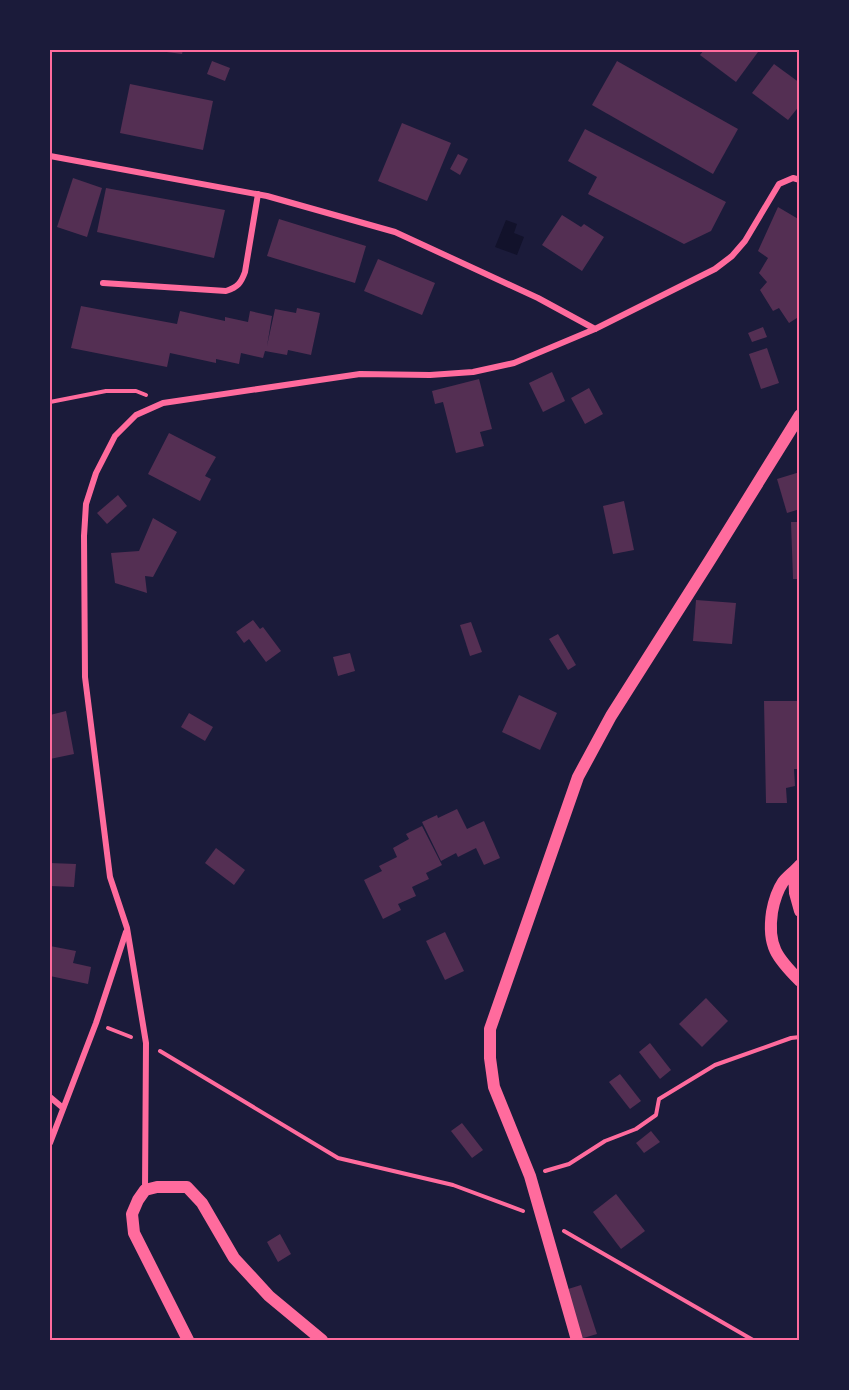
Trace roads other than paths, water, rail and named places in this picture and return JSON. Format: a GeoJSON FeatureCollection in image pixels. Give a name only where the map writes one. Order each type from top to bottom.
{"type":"FeatureCollection","features":[{"type":"Feature","properties":{"kind":"main road"},"geometry":{"type":"LineString","coordinates":[[577,1341],[530,1176],[494,1087],[490,1058],[490,1029],[578,777],[611,716],[800,415]]}},
{"type":"Feature","properties":{"kind":"main road"},"geometry":{"type":"LineString","coordinates":[[797,868],[795,893],[800,911]]}},
{"type":"Feature","properties":{"kind":"main road"},"geometry":{"type":"LineString","coordinates":[[797,868],[780,888],[774,902],[770,927],[773,946],[784,965],[800,981]]}},
{"type":"Feature","properties":{"kind":"main road"},"geometry":{"type":"LineString","coordinates":[[188,1341],[134,1233],[132,1214],[138,1200],[145,1190],[157,1187],[187,1187],[202,1203],[234,1258],[269,1296],[322,1341]]}},
{"type":"Feature","properties":{"kind":"street"},"geometry":{"type":"LineString","coordinates":[[50,156],[258,194],[395,232],[538,298],[595,329]]}},
{"type":"Feature","properties":{"kind":"street"},"geometry":{"type":"LineString","coordinates":[[145,1190],[146,1043],[127,928],[110,877],[84,677],[86,504],[96,473],[115,436],[136,415],[163,403],[360,374],[430,375],[473,372],[514,363],[595,329],[715,269],[732,256],[745,241],[779,184],[793,178],[800,180]]}},
{"type":"Feature","properties":{"kind":"street"},"geometry":{"type":"LineString","coordinates":[[103,283],[226,291],[235,288],[245,272],[258,194]]}},
{"type":"Feature","properties":{"kind":"street"},"geometry":{"type":"LineString","coordinates":[[50,1143],[96,1023],[127,928]]}},
{"type":"Feature","properties":{"kind":"street"},"geometry":{"type":"LineString","coordinates":[[50,1097],[63,1108]]}}]}
